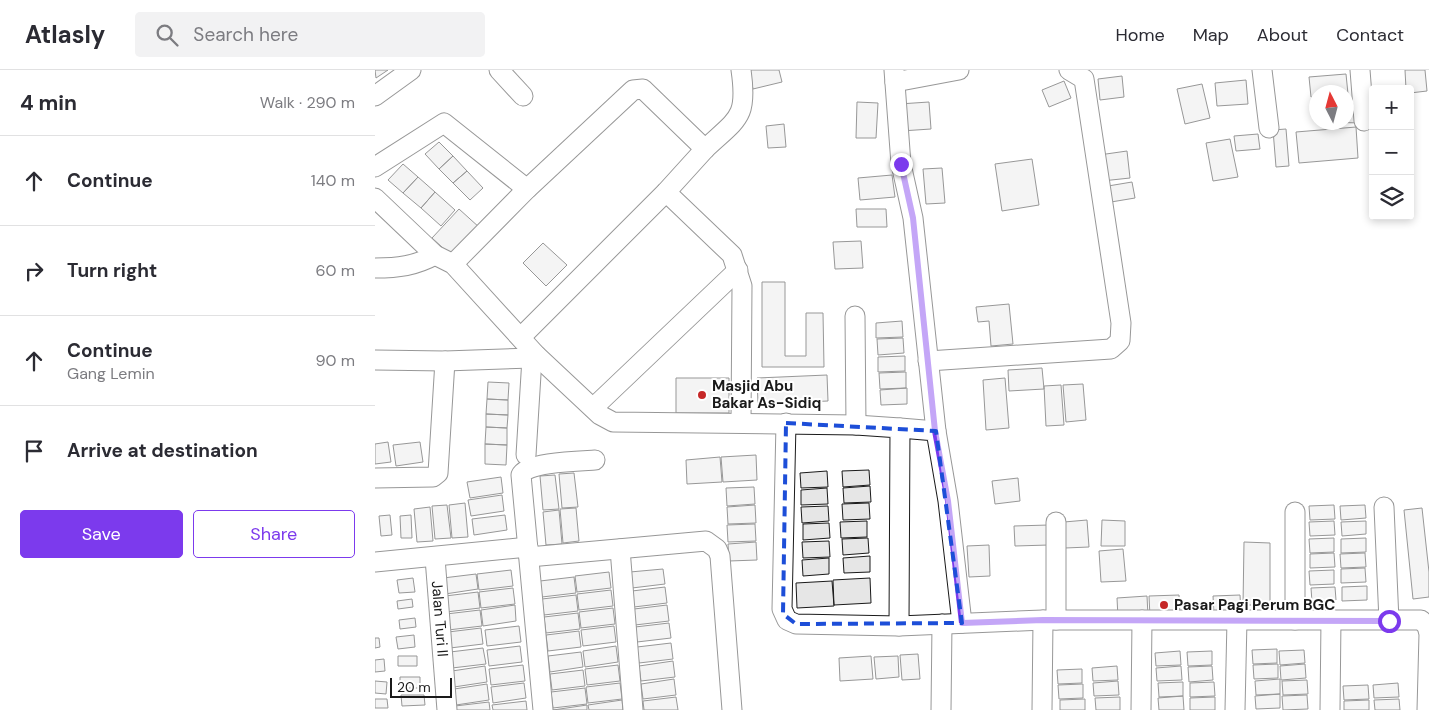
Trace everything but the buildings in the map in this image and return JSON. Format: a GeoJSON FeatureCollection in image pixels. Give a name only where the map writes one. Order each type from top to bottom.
{"type":"FeatureCollection","features":[{"type":"Feature","properties":{"kind":"street"},"geometry":{"type":"LineString","coordinates":[[375,96],[411,70]]}},
{"type":"Feature","properties":{"kind":"street"},"geometry":{"type":"LineString","coordinates":[[499,70],[523,96]]}},
{"type":"Feature","properties":{"kind":"street"},"geometry":{"type":"LineString","coordinates":[[521,337],[667,192],[705,149],[738,118],[745,96],[741,70]]}},
{"type":"Feature","properties":{"kind":"street"},"geometry":{"type":"LineString","coordinates":[[959,70],[895,76],[901,164],[913,218],[935,431],[948,501],[962,623]]}},
{"type":"Feature","properties":{"kind":"street"},"geometry":{"type":"LineString","coordinates":[[929,361],[1111,349],[1120,341],[1121,323],[1084,78],[1069,70]]}},
{"type":"Feature","properties":{"kind":"street"},"geometry":{"type":"LineString","coordinates":[[1262,70],[1269,128]]}},
{"type":"Feature","properties":{"kind":"street"},"geometry":{"type":"LineString","coordinates":[[1360,70],[1365,121]]}},
{"type":"Feature","properties":{"kind":"street"},"geometry":{"type":"LineString","coordinates":[[453,264],[527,189],[630,92],[636,89],[643,89],[705,149]]}},
{"type":"Feature","properties":{"kind":"street"},"geometry":{"type":"LineString","coordinates":[[375,166],[444,123],[527,189]]}},
{"type":"Feature","properties":{"kind":"street"},"geometry":{"type":"LineString","coordinates":[[667,192],[732,255],[738,270],[742,286],[741,422]]}},
{"type":"Feature","properties":{"kind":"street"},"geometry":{"type":"LineString","coordinates":[[375,198],[435,255],[453,264],[521,337],[534,356],[600,415],[613,422],[786,423],[856,425],[935,431]]}},
{"type":"Feature","properties":{"kind":"street"},"geometry":{"type":"LineString","coordinates":[[375,268],[401,268],[420,263],[435,255]]}},
{"type":"Feature","properties":{"kind":"street"},"geometry":{"type":"LineString","coordinates":[[593,408],[738,270]]}},
{"type":"Feature","properties":{"kind":"street"},"geometry":{"type":"LineString","coordinates":[[855,316],[856,425]]}},
{"type":"Feature","properties":{"kind":"street"},"geometry":{"type":"LineString","coordinates":[[375,360],[445,362],[534,356]]}},
{"type":"Feature","properties":{"kind":"street"},"geometry":{"type":"LineString","coordinates":[[526,455],[534,356]]}},
{"type":"Feature","properties":{"kind":"street"},"geometry":{"type":"LineString","coordinates":[[375,478],[433,476],[438,473],[445,362]]}},
{"type":"Feature","properties":{"kind":"street"},"geometry":{"type":"LineString","coordinates":[[786,423],[783,614],[787,620],[796,624],[899,626],[1049,620],[1425,622],[1429,634],[1427,710]]}},
{"type":"Feature","properties":{"kind":"street"},"geometry":{"type":"LineString","coordinates":[[899,428],[899,626]]}},
{"type":"Feature","properties":{"kind":"street"},"geometry":{"type":"LineString","coordinates":[[543,710],[522,471],[542,465],[595,460]]}},
{"type":"Feature","properties":{"kind":"street"},"geometry":{"type":"LineString","coordinates":[[1384,507],[1389,621]]}},
{"type":"Feature","properties":{"kind":"street"},"geometry":{"type":"LineString","coordinates":[[1295,512],[1295,620]]}},
{"type":"Feature","properties":{"kind":"street"},"geometry":{"type":"LineString","coordinates":[[1042,710],[1056,522]]}},
{"type":"Feature","properties":{"kind":"street"},"geometry":{"type":"LineString","coordinates":[[375,562],[528,552],[620,549],[706,541],[717,549],[720,556],[732,710]]}},
{"type":"Feature","properties":{"kind":"street"},"geometry":{"type":"LineString","coordinates":[[620,549],[633,710]]}},
{"type":"Feature","properties":{"kind":"street","name":"Jalan Turi II"},"geometry":{"type":"LineString","coordinates":[[435,558],[447,710]]}},
{"type":"Feature","properties":{"kind":"street"},"geometry":{"type":"LineString","coordinates":[[1141,710],[1142,620]]}},
{"type":"Feature","properties":{"kind":"street"},"geometry":{"type":"LineString","coordinates":[[1235,710],[1237,620]]}},
{"type":"Feature","properties":{"kind":"street"},"geometry":{"type":"LineString","coordinates":[[1330,710],[1331,620]]}},
{"type":"Feature","properties":{"kind":"street"},"geometry":{"type":"LineString","coordinates":[[941,710],[943,624]]}},
{"type":"Feature","properties":{"kind":"highlighted area"},"geometry":{"type":"Polygon","coordinates":[[[786,423],[936,431],[962,623],[796,624],[783,614],[786,423]]]}},
{"type":"Feature","properties":{"kind":"place","name":"Masjid Abu Bakar As-Sidiq"},"geometry":{"type":"Point","coordinates":[702,395]}},
{"type":"Feature","properties":{"kind":"place","name":"Pasar Pagi Perum BGC"},"geometry":{"type":"Point","coordinates":[1164,605]}},
{"type":"Feature","properties":{"kind":"route"},"geometry":{"type":"LineString","coordinates":[[901,164],[913,218],[935,431],[948,501],[962,623],[1043,620],[1389,621]]}}]}
